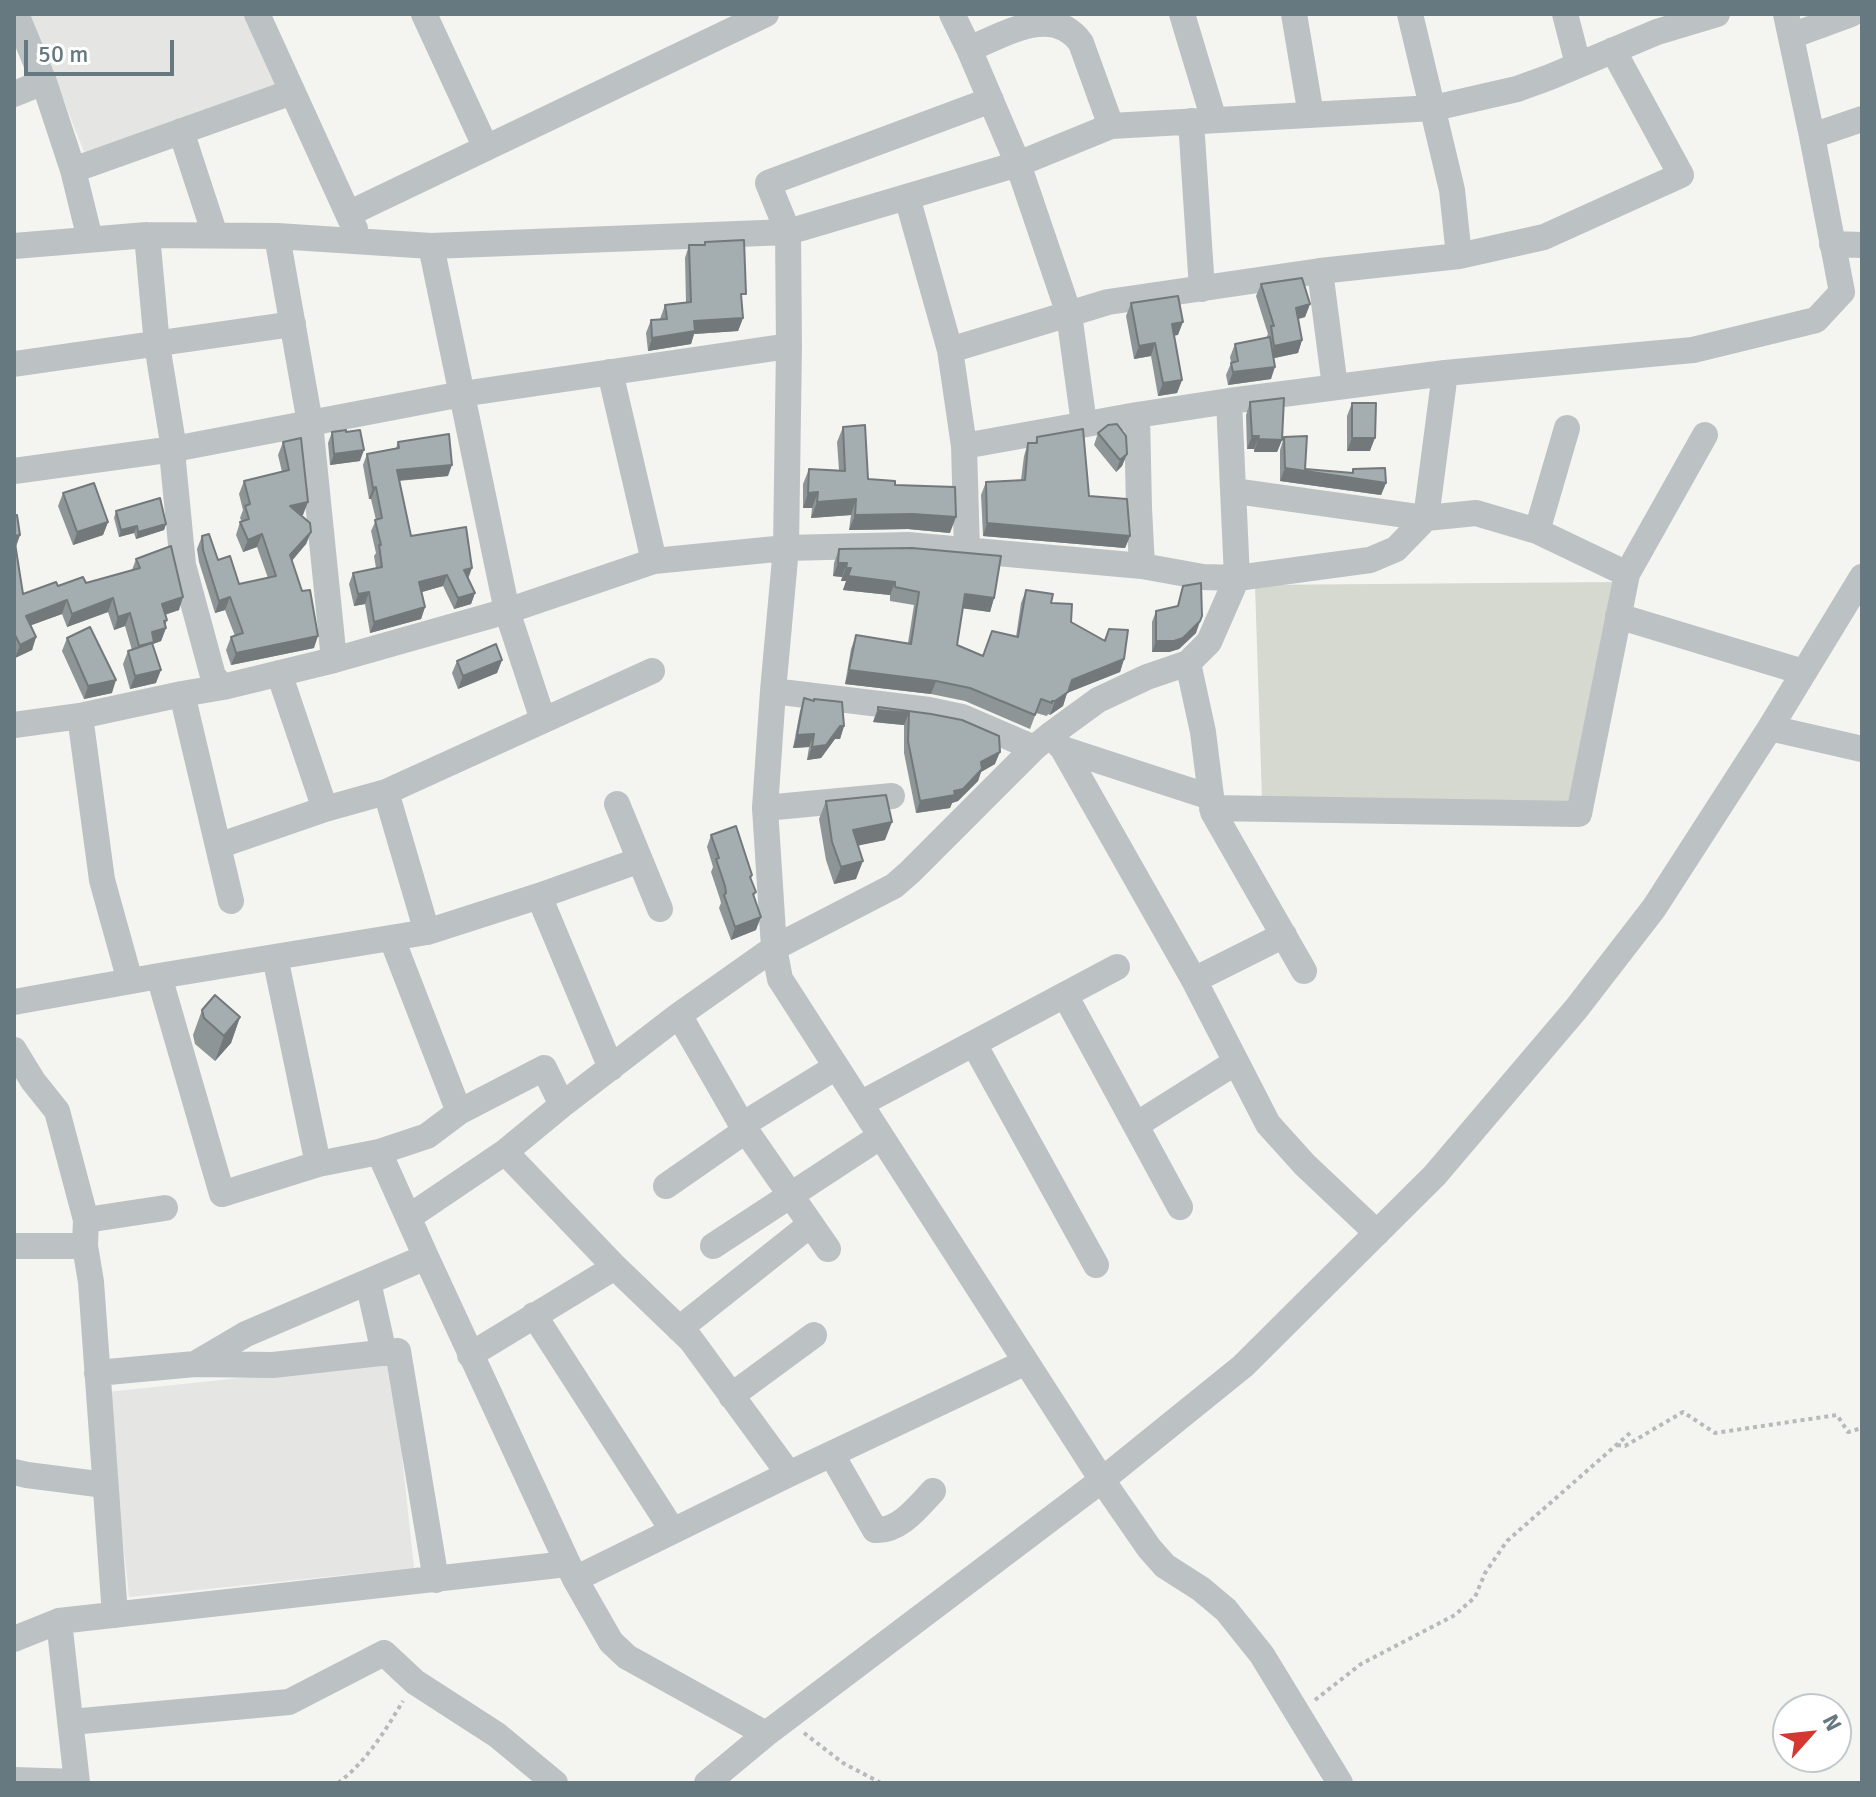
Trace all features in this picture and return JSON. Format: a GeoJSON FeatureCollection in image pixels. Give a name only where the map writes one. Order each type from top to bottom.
{"type":"FeatureCollection","features":[{"type":"Feature","properties":{"kind":"street"},"geometry":{"type":"LineString","coordinates":[[16,14],[44,82],[73,170],[90,239]]}},
{"type":"Feature","properties":{"kind":"street"},"geometry":{"type":"LineString","coordinates":[[257,14],[360,241]]}},
{"type":"Feature","properties":{"kind":"street"},"geometry":{"type":"LineString","coordinates":[[424,14],[486,148]]}},
{"type":"Feature","properties":{"kind":"street"},"geometry":{"type":"LineString","coordinates":[[348,214],[766,14]]}},
{"type":"Feature","properties":{"kind":"street"},"geometry":{"type":"LineString","coordinates":[[952,14],[1018,164],[1069,314],[1084,424]]}},
{"type":"Feature","properties":{"kind":"street"},"geometry":{"type":"LineString","coordinates":[[1182,14],[1202,120],[1202,289]]}},
{"type":"Feature","properties":{"kind":"street"},"geometry":{"type":"LineString","coordinates":[[1294,14],[1311,115]]}},
{"type":"Feature","properties":{"kind":"street"},"geometry":{"type":"LineString","coordinates":[[1410,14],[1452,190],[1459,256]]}},
{"type":"Feature","properties":{"kind":"street"},"geometry":{"type":"LineString","coordinates":[[1565,14],[1578,64]]}},
{"type":"Feature","properties":{"kind":"street"},"geometry":{"type":"LineString","coordinates":[[964,446],[1137,415],[1335,387],[1445,373],[1693,350],[1816,320],[1842,292],[1789,25],[1851,14]]}},
{"type":"Feature","properties":{"kind":"street"},"geometry":{"type":"LineString","coordinates":[[14,246],[147,235],[277,236],[431,246],[788,232],[1018,164],[1111,126],[1434,108],[1517,89],[1705,15]]}},
{"type":"Feature","properties":{"kind":"street"},"geometry":{"type":"LineString","coordinates":[[969,49],[1031,19],[1063,27],[1074,33],[1081,43],[1111,126]]}},
{"type":"Feature","properties":{"kind":"street"},"geometry":{"type":"LineString","coordinates":[[950,350],[1108,302],[1320,271],[1459,256],[1544,237],[1681,175],[1613,50]]}},
{"type":"Feature","properties":{"kind":"street"},"geometry":{"type":"LineString","coordinates":[[14,94],[44,82]]}},
{"type":"Feature","properties":{"kind":"street"},"geometry":{"type":"LineString","coordinates":[[73,170],[292,92]]}},
{"type":"Feature","properties":{"kind":"street"},"geometry":{"type":"LineString","coordinates":[[991,100],[768,183],[788,232],[786,548],[765,808],[774,948],[780,979],[1102,1480],[1149,1548],[1165,1566],[1201,1589],[1226,1610],[1262,1655],[1340,1783]]}},
{"type":"Feature","properties":{"kind":"street"},"geometry":{"type":"LineString","coordinates":[[1812,136],[1862,119]]}},
{"type":"Feature","properties":{"kind":"street"},"geometry":{"type":"LineString","coordinates":[[181,131],[215,235]]}},
{"type":"Feature","properties":{"kind":"street"},"geometry":{"type":"LineString","coordinates":[[907,197],[950,350],[964,446],[967,551]]}},
{"type":"Feature","properties":{"kind":"street"},"geometry":{"type":"LineString","coordinates":[[147,235],[157,345],[174,449],[183,565],[213,676],[223,687]]}},
{"type":"Feature","properties":{"kind":"street"},"geometry":{"type":"LineString","coordinates":[[277,236],[310,423],[334,660]]}},
{"type":"Feature","properties":{"kind":"street"},"geometry":{"type":"LineString","coordinates":[[1832,244],[1862,245]]}},
{"type":"Feature","properties":{"kind":"street"},"geometry":{"type":"LineString","coordinates":[[431,246],[507,611],[543,720]]}},
{"type":"Feature","properties":{"kind":"street"},"geometry":{"type":"LineString","coordinates":[[1320,271],[1335,387]]}},
{"type":"Feature","properties":{"kind":"street"},"geometry":{"type":"LineString","coordinates":[[14,364],[293,324]]}},
{"type":"Feature","properties":{"kind":"street"},"geometry":{"type":"LineString","coordinates":[[14,471],[174,449],[462,394],[789,346]]}},
{"type":"Feature","properties":{"kind":"street"},"geometry":{"type":"LineString","coordinates":[[610,372],[654,561]]}},
{"type":"Feature","properties":{"kind":"street"},"geometry":{"type":"LineString","coordinates":[[14,725],[80,716],[223,687],[334,660],[507,611],[654,561],[786,548],[908,545],[1142,566],[1203,577],[1237,578],[1370,560],[1396,549],[1426,518],[1445,373]]}},
{"type":"Feature","properties":{"kind":"street"},"geometry":{"type":"LineString","coordinates":[[409,1217],[505,1152],[679,1015],[774,948],[894,886],[1098,700],[1147,677],[1188,663],[1209,642],[1237,578],[1229,401]]}},
{"type":"Feature","properties":{"kind":"street"},"geometry":{"type":"LineString","coordinates":[[1137,415],[1142,566]]}},
{"type":"Feature","properties":{"kind":"street"},"geometry":{"type":"LineString","coordinates":[[1537,531],[1567,428]]}},
{"type":"Feature","properties":{"kind":"street"},"geometry":{"type":"LineString","coordinates":[[773,691],[929,710],[962,717],[1049,744],[1211,802],[1579,814],[1627,574],[1705,435]]}},
{"type":"Feature","properties":{"kind":"street"},"geometry":{"type":"LineString","coordinates":[[1235,491],[1426,518],[1476,513],[1537,531],[1627,574]]}},
{"type":"Feature","properties":{"kind":"street"},"geometry":{"type":"LineString","coordinates":[[707,1783],[776,1727],[1102,1480],[1243,1366],[1435,1175],[1576,1009],[1654,908],[1770,728],[1862,577]]}},
{"type":"Feature","properties":{"kind":"street"},"geometry":{"type":"LineString","coordinates":[[1618,616],[1803,672]]}},
{"type":"Feature","properties":{"kind":"street"},"geometry":{"type":"LineString","coordinates":[[1188,663],[1203,732],[1211,802],[1304,971]]}},
{"type":"Feature","properties":{"kind":"street"},"geometry":{"type":"LineString","coordinates":[[218,846],[325,809],[386,792],[652,671]]}},
{"type":"Feature","properties":{"kind":"street"},"geometry":{"type":"LineString","coordinates":[[279,673],[325,809]]}},
{"type":"Feature","properties":{"kind":"street"},"geometry":{"type":"LineString","coordinates":[[182,694],[231,901]]}},
{"type":"Feature","properties":{"kind":"street"},"geometry":{"type":"LineString","coordinates":[[80,716],[102,880],[130,981]]}},
{"type":"Feature","properties":{"kind":"street"},"geometry":{"type":"LineString","coordinates":[[1770,728],[1862,749]]}},
{"type":"Feature","properties":{"kind":"street"},"geometry":{"type":"LineString","coordinates":[[1049,744],[1194,980],[1268,1124],[1305,1165],[1377,1233]]}},
{"type":"Feature","properties":{"kind":"street"},"geometry":{"type":"LineString","coordinates":[[386,792],[427,932]]}},
{"type":"Feature","properties":{"kind":"street"},"geometry":{"type":"LineString","coordinates":[[765,808],[892,796]]}},
{"type":"Feature","properties":{"kind":"street"},"geometry":{"type":"LineString","coordinates":[[617,804],[660,909]]}},
{"type":"Feature","properties":{"kind":"street"},"geometry":{"type":"LineString","coordinates":[[14,1002],[427,932],[640,860]]}},
{"type":"Feature","properties":{"kind":"street"},"geometry":{"type":"LineString","coordinates":[[539,896],[611,1068]]}},
{"type":"Feature","properties":{"kind":"street"},"geometry":{"type":"LineString","coordinates":[[1194,980],[1284,935]]}},
{"type":"Feature","properties":{"kind":"street"},"geometry":{"type":"LineString","coordinates":[[392,939],[459,1112]]}},
{"type":"Feature","properties":{"kind":"street"},"geometry":{"type":"LineString","coordinates":[[275,957],[318,1164]]}},
{"type":"Feature","properties":{"kind":"street"},"geometry":{"type":"LineString","coordinates":[[860,1104],[1117,967]]}},
{"type":"Feature","properties":{"kind":"street"},"geometry":{"type":"LineString","coordinates":[[159,976],[222,1194],[318,1164],[379,1152],[427,1136],[459,1112],[544,1068],[562,1105]]}},
{"type":"Feature","properties":{"kind":"street"},"geometry":{"type":"LineString","coordinates":[[1065,995],[1180,1207]]}},
{"type":"Feature","properties":{"kind":"street"},"geometry":{"type":"LineString","coordinates":[[679,1015],[743,1128],[828,1249]]}},
{"type":"Feature","properties":{"kind":"street"},"geometry":{"type":"LineString","coordinates":[[974,1044],[1096,1265]]}},
{"type":"Feature","properties":{"kind":"street"},"geometry":{"type":"LineString","coordinates":[[14,1050],[57,1111],[86,1233],[115,1615]]}},
{"type":"Feature","properties":{"kind":"street"},"geometry":{"type":"LineString","coordinates":[[1136,1125],[1236,1062]]}},
{"type":"Feature","properties":{"kind":"street"},"geometry":{"type":"LineString","coordinates":[[666,1186],[743,1128],[836,1067]]}},
{"type":"Feature","properties":{"kind":"street"},"geometry":{"type":"LineString","coordinates":[[713,1246],[881,1136]]}},
{"type":"Feature","properties":{"kind":"street"},"geometry":{"type":"LineString","coordinates":[[379,1152],[571,1572],[601,1628],[627,1657],[776,1727]]}},
{"type":"Feature","properties":{"kind":"street"},"geometry":{"type":"LineString","coordinates":[[505,1152],[615,1267],[691,1340],[789,1474]]}},
{"type":"Feature","properties":{"kind":"street"},"geometry":{"type":"LineString","coordinates":[[14,1246],[86,1233],[165,1208]]}},
{"type":"Feature","properties":{"kind":"street"},"geometry":{"type":"LineString","coordinates":[[679,1329],[811,1224]]}},
{"type":"Feature","properties":{"kind":"street"},"geometry":{"type":"LineString","coordinates":[[195,1364],[246,1334],[426,1257]]}},
{"type":"Feature","properties":{"kind":"street"},"geometry":{"type":"LineString","coordinates":[[470,1355],[615,1267]]}},
{"type":"Feature","properties":{"kind":"street"},"geometry":{"type":"LineString","coordinates":[[368,1282],[384,1353]]}},
{"type":"Feature","properties":{"kind":"street"},"geometry":{"type":"LineString","coordinates":[[534,1315],[673,1531]]}},
{"type":"Feature","properties":{"kind":"street"},"geometry":{"type":"LineString","coordinates":[[731,1396],[814,1335]]}},
{"type":"Feature","properties":{"kind":"street"},"geometry":{"type":"LineString","coordinates":[[97,1373],[195,1364],[273,1365],[398,1351],[436,1580]]}},
{"type":"Feature","properties":{"kind":"street"},"geometry":{"type":"LineString","coordinates":[[14,1639],[59,1621],[436,1580],[571,1572],[673,1531],[1026,1362]]}},
{"type":"Feature","properties":{"kind":"street"},"geometry":{"type":"LineString","coordinates":[[832,1455],[875,1530],[886,1529],[908,1517],[933,1491]]}},
{"type":"Feature","properties":{"kind":"street"},"geometry":{"type":"LineString","coordinates":[[14,1472],[105,1485]]}},
{"type":"Feature","properties":{"kind":"street"},"geometry":{"type":"LineString","coordinates":[[14,1780],[77,1783],[59,1621]]}},
{"type":"Feature","properties":{"kind":"street"},"geometry":{"type":"LineString","coordinates":[[71,1722],[289,1702],[384,1653],[415,1682],[497,1735],[555,1783]]}},
{"type":"Feature","properties":{"kind":"path"},"geometry":{"type":"LineString","coordinates":[[1617,1445],[1625,1446],[1683,1412],[1715,1433],[1837,1415],[1848,1432],[1862,1428]]}},
{"type":"Feature","properties":{"kind":"path"},"geometry":{"type":"LineString","coordinates":[[1297,1714],[1361,1664],[1455,1615],[1475,1597],[1485,1573],[1507,1541],[1630,1433]]}},
{"type":"Feature","properties":{"kind":"path"},"geometry":{"type":"LineString","coordinates":[[338,1783],[355,1770],[382,1735],[415,1682]]}},
{"type":"Feature","properties":{"kind":"path"},"geometry":{"type":"LineString","coordinates":[[776,1727],[881,1783]]}},
{"type":"Feature","properties":{"kind":"shaded area"},"geometry":{"type":"Polygon","coordinates":[[[30,14],[249,14],[282,86],[84,152],[30,14]]]}},
{"type":"Feature","properties":{"kind":"shaded area"},"geometry":{"type":"Polygon","coordinates":[[[1619,582],[1572,808],[1262,799],[1255,585],[1619,582]]]}},
{"type":"Feature","properties":{"kind":"shaded area"},"geometry":{"type":"Polygon","coordinates":[[[392,1362],[414,1568],[129,1597],[107,1392],[392,1362]]]}},
{"type":"Feature","properties":{"kind":"building"},"geometry":{"type":"Polygon","coordinates":[[[744,240],[746,294],[741,294],[743,318],[694,321],[695,331],[652,338],[651,320],[667,319],[665,305],[691,302],[689,245],[744,240]]]}},
{"type":"Feature","properties":{"kind":"building"},"geometry":{"type":"Polygon","coordinates":[[[1302,278],[1310,304],[1296,308],[1302,340],[1274,346],[1271,326],[1274,326],[1261,284],[1302,278]]]}},
{"type":"Feature","properties":{"kind":"building"},"geometry":{"type":"Polygon","coordinates":[[[1178,296],[1183,322],[1172,324],[1182,380],[1163,383],[1155,343],[1139,346],[1131,303],[1178,296]]]}},
{"type":"Feature","properties":{"kind":"building"},"geometry":{"type":"Polygon","coordinates":[[[1270,337],[1275,367],[1233,372],[1231,363],[1238,361],[1235,344],[1270,337]]]}},
{"type":"Feature","properties":{"kind":"building"},"geometry":{"type":"Polygon","coordinates":[[[1284,398],[1282,440],[1252,436],[1250,402],[1284,398]]]}},
{"type":"Feature","properties":{"kind":"building"},"geometry":{"type":"Polygon","coordinates":[[[1352,403],[1376,403],[1375,438],[1352,438],[1352,403]]]}},
{"type":"Feature","properties":{"kind":"building"},"geometry":{"type":"Polygon","coordinates":[[[1117,424],[1126,436],[1127,454],[1120,460],[1098,433],[1108,425],[1117,424]]]}},
{"type":"Feature","properties":{"kind":"building"},"geometry":{"type":"Polygon","coordinates":[[[865,425],[868,479],[895,481],[895,485],[955,487],[956,517],[855,515],[856,499],[817,502],[818,492],[808,493],[809,469],[845,471],[843,427],[865,425]]]}},
{"type":"Feature","properties":{"kind":"building"},"geometry":{"type":"Polygon","coordinates":[[[1083,429],[1089,496],[1127,499],[1130,536],[987,523],[986,482],[1025,480],[1028,443],[1037,443],[1037,437],[1083,429]]]}},
{"type":"Feature","properties":{"kind":"building"},"geometry":{"type":"Polygon","coordinates":[[[360,430],[364,450],[334,454],[332,432],[360,430]]]}},
{"type":"Feature","properties":{"kind":"building"},"geometry":{"type":"Polygon","coordinates":[[[449,434],[452,465],[397,470],[411,536],[466,527],[472,568],[464,570],[475,593],[458,598],[447,575],[419,582],[425,607],[374,622],[369,592],[358,594],[353,573],[382,567],[375,520],[382,518],[367,454],[399,448],[398,442],[449,434]]]}},
{"type":"Feature","properties":{"kind":"building"},"geometry":{"type":"Polygon","coordinates":[[[1307,436],[1305,469],[1353,473],[1353,469],[1385,468],[1386,483],[1285,468],[1284,437],[1307,436]]]}},
{"type":"Feature","properties":{"kind":"building"},"geometry":{"type":"Polygon","coordinates":[[[301,438],[308,502],[290,506],[310,523],[311,532],[290,555],[302,591],[310,590],[318,636],[236,653],[231,637],[243,633],[230,597],[219,601],[203,550],[202,536],[209,534],[218,560],[230,556],[239,584],[276,576],[262,534],[248,540],[240,522],[249,519],[245,506],[250,504],[244,481],[289,470],[283,442],[301,438]]]}},
{"type":"Feature","properties":{"kind":"building"},"geometry":{"type":"Polygon","coordinates":[[[94,483],[108,522],[77,532],[63,493],[94,483]]]}},
{"type":"Feature","properties":{"kind":"building"},"geometry":{"type":"Polygon","coordinates":[[[160,498],[166,524],[138,532],[137,526],[121,530],[116,511],[160,498]]]}},
{"type":"Feature","properties":{"kind":"building"},"geometry":{"type":"Polygon","coordinates":[[[17,515],[20,535],[14,536],[14,516],[17,515]]]}},
{"type":"Feature","properties":{"kind":"building"},"geometry":{"type":"Polygon","coordinates":[[[14,537],[23,594],[56,582],[58,586],[83,577],[86,583],[140,568],[136,559],[171,546],[183,597],[162,604],[166,628],[152,632],[154,642],[139,646],[130,613],[118,617],[113,598],[72,614],[67,600],[26,616],[36,637],[20,645],[14,633],[14,537]]]}},
{"type":"Feature","properties":{"kind":"building"},"geometry":{"type":"Polygon","coordinates":[[[912,548],[1001,556],[994,598],[965,594],[957,645],[983,656],[992,631],[1018,637],[1026,590],[1053,594],[1051,603],[1072,604],[1071,622],[1105,641],[1109,629],[1128,630],[1124,659],[1072,680],[1068,692],[1052,703],[1041,699],[1035,715],[970,688],[849,670],[856,635],[911,644],[919,592],[895,587],[895,582],[848,576],[851,568],[846,568],[847,563],[838,563],[839,549],[912,548]]]}},
{"type":"Feature","properties":{"kind":"building"},"geometry":{"type":"Polygon","coordinates":[[[1201,583],[1200,621],[1183,638],[1156,641],[1156,611],[1178,606],[1183,586],[1201,583]]]}},
{"type":"Feature","properties":{"kind":"building"},"geometry":{"type":"Polygon","coordinates":[[[90,627],[116,680],[88,686],[67,638],[90,627]]]}},
{"type":"Feature","properties":{"kind":"building"},"geometry":{"type":"Polygon","coordinates":[[[152,643],[161,670],[135,676],[128,651],[152,643]]]}},
{"type":"Feature","properties":{"kind":"building"},"geometry":{"type":"Polygon","coordinates":[[[496,644],[502,660],[463,676],[457,661],[496,644]]]}},
{"type":"Feature","properties":{"kind":"building"},"geometry":{"type":"Polygon","coordinates":[[[804,698],[842,702],[844,726],[840,726],[826,745],[812,747],[814,734],[797,735],[804,698]]]}},
{"type":"Feature","properties":{"kind":"building"},"geometry":{"type":"Polygon","coordinates":[[[878,707],[962,720],[999,736],[1000,752],[981,762],[982,769],[963,789],[954,791],[955,795],[920,801],[908,741],[909,713],[878,710],[878,707]]]}},
{"type":"Feature","properties":{"kind":"building"},"geometry":{"type":"Polygon","coordinates":[[[886,795],[892,822],[853,830],[863,861],[841,867],[832,842],[826,801],[886,795]]]}},
{"type":"Feature","properties":{"kind":"building"},"geometry":{"type":"Polygon","coordinates":[[[736,826],[752,875],[750,877],[756,892],[753,894],[761,917],[735,927],[724,895],[725,886],[716,859],[719,858],[711,835],[736,826]]]}},
{"type":"Feature","properties":{"kind":"building"},"geometry":{"type":"Polygon","coordinates":[[[215,995],[240,1017],[224,1036],[204,1018],[202,1010],[215,995]]]}}]}
